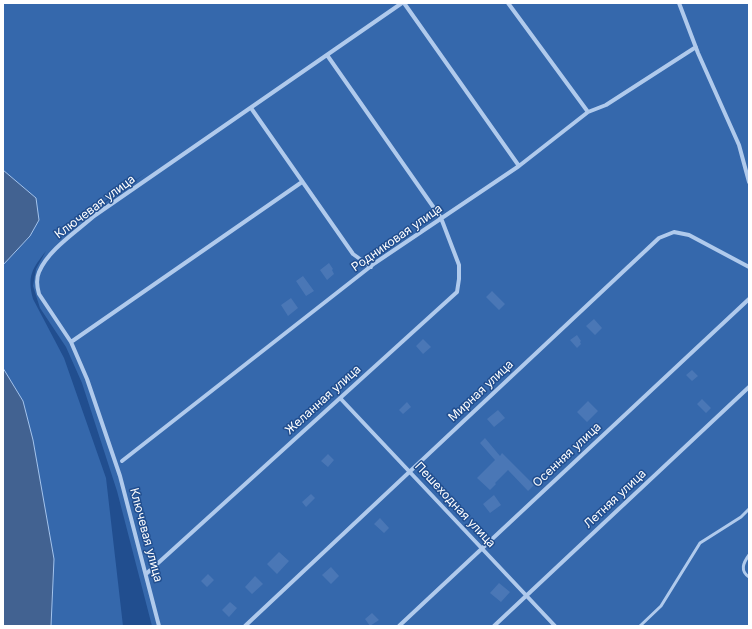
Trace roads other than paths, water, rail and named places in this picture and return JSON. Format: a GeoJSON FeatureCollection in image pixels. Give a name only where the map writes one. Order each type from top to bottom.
{"type":"FeatureCollection","features":[{"type":"Feature","properties":{"kind":"street","name":"Ключевая улица"},"geometry":{"type":"LineString","coordinates":[[159,626],[120,476],[87,379],[71,342],[39,294],[37,285],[39,273],[52,252],[94,216],[403,3]]}},
{"type":"Feature","properties":{"kind":"street"},"geometry":{"type":"LineString","coordinates":[[403,3],[519,166]]}},
{"type":"Feature","properties":{"kind":"street"},"geometry":{"type":"LineString","coordinates":[[508,3],[588,112]]}},
{"type":"Feature","properties":{"kind":"street"},"geometry":{"type":"LineString","coordinates":[[679,3],[696,47],[739,144],[749,182]]}},
{"type":"Feature","properties":{"kind":"street","name":"Родниковая улица"},"geometry":{"type":"LineString","coordinates":[[122,461],[376,263],[519,166],[588,112],[606,105],[696,47]]}},
{"type":"Feature","properties":{"kind":"street","name":"Желанная улица"},"geometry":{"type":"LineString","coordinates":[[146,574],[456,292],[460,279],[459,264],[442,218],[328,55]]}},
{"type":"Feature","properties":{"kind":"street"},"geometry":{"type":"LineString","coordinates":[[251,108],[353,254],[371,267]]}},
{"type":"Feature","properties":{"kind":"street"},"geometry":{"type":"LineString","coordinates":[[71,342],[302,182]]}},
{"type":"Feature","properties":{"kind":"street","name":"Мирная улица"},"geometry":{"type":"LineString","coordinates":[[245,626],[659,238],[674,232],[688,235],[749,267]]}},
{"type":"Feature","properties":{"kind":"street","name":"Осенняя улица"},"geometry":{"type":"LineString","coordinates":[[399,626],[749,299]]}},
{"type":"Feature","properties":{"kind":"street","name":"Летняя улица"},"geometry":{"type":"LineString","coordinates":[[494,626],[749,387]]}},
{"type":"Feature","properties":{"kind":"street","name":"Пешеходная улица"},"geometry":{"type":"LineString","coordinates":[[340,398],[555,626]]}},
{"type":"Feature","properties":{"kind":"lane"},"geometry":{"type":"LineString","coordinates":[[640,626],[660,606],[700,542],[741,517],[749,509]]}},
{"type":"Feature","properties":{"kind":"lane"},"geometry":{"type":"LineString","coordinates":[[749,556],[743,564],[743,570],[749,577]]}}]}
